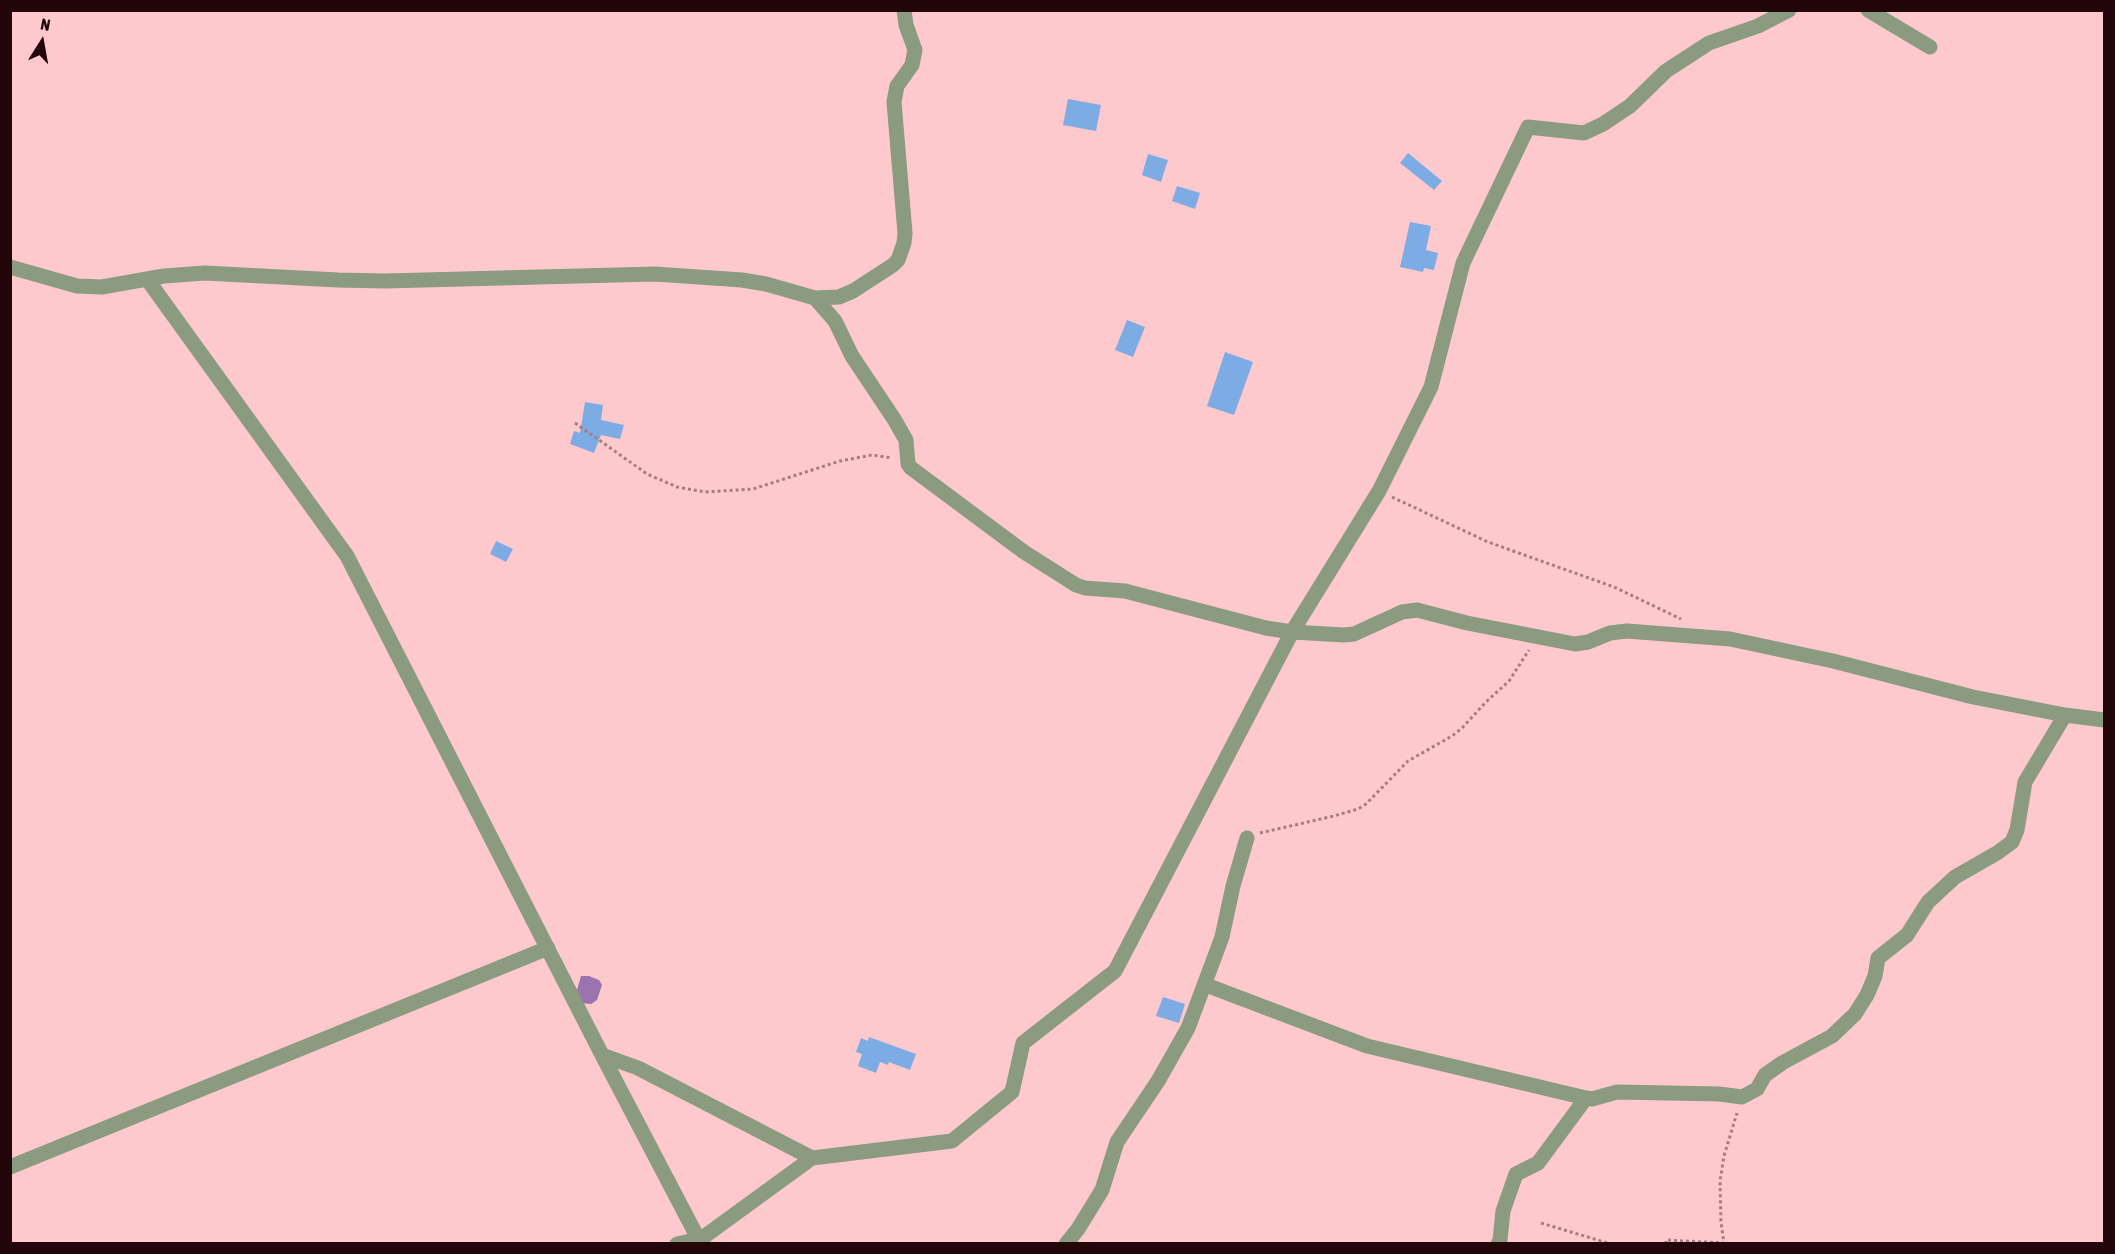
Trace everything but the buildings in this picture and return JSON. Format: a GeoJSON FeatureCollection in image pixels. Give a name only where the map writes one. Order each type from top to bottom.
{"type":"FeatureCollection","features":[{"type":"Feature","properties":{"kind":"street"},"geometry":{"type":"LineString","coordinates":[[10,267],[77,286],[102,287],[147,279],[205,273],[361,280],[472,280],[655,274],[766,284],[815,298],[839,297],[853,291],[893,265],[898,260],[904,243],[894,102],[897,86],[912,64],[915,50],[906,25],[904,10]]}},
{"type":"Feature","properties":{"kind":"street"},"geometry":{"type":"LineString","coordinates":[[677,1244],[698,1242],[812,1158],[952,1141],[1012,1092],[1023,1043],[1115,971],[1292,632],[1379,491],[1431,387],[1463,263],[1528,127],[1584,133],[1603,124],[1630,106],[1666,71],[1709,44],[1758,26],[1789,10]]}},
{"type":"Feature","properties":{"kind":"street"},"geometry":{"type":"LineString","coordinates":[[1868,10],[1929,47]]}},
{"type":"Feature","properties":{"kind":"street"},"geometry":{"type":"LineString","coordinates":[[147,279],[347,556],[698,1242]]}},
{"type":"Feature","properties":{"kind":"street"},"geometry":{"type":"LineString","coordinates":[[815,298],[835,321],[852,356],[898,426],[908,446],[908,464],[1016,547],[1076,585],[1088,589],[1125,591],[1256,626],[1292,632],[1354,634],[1402,612],[1417,610],[1575,644],[1588,642],[1610,633],[1627,631],[1730,639],[1833,661],[1973,697],[2104,720]]}},
{"type":"Feature","properties":{"kind":"street"},"geometry":{"type":"LineString","coordinates":[[1206,985],[1367,1046],[1586,1098],[1592,1099],[1617,1092],[1719,1094],[1742,1097],[1757,1089],[1765,1075],[1832,1036],[1855,1014],[1867,995],[1875,976],[1878,958],[1907,934],[1928,902],[1955,877],[2012,842],[2017,830],[2025,782],[2066,715]]}},
{"type":"Feature","properties":{"kind":"street"},"geometry":{"type":"LineString","coordinates":[[1066,1244],[1102,1191],[1117,1142],[1174,1055],[1188,1028],[1206,985],[1222,937],[1233,886],[1247,838]]}},
{"type":"Feature","properties":{"kind":"street"},"geometry":{"type":"LineString","coordinates":[[10,1167],[548,948]]}},
{"type":"Feature","properties":{"kind":"street"},"geometry":{"type":"LineString","coordinates":[[602,1055],[638,1068],[812,1158]]}},
{"type":"Feature","properties":{"kind":"street"},"geometry":{"type":"LineString","coordinates":[[1498,1244],[1503,1211],[1516,1174],[1538,1163],[1586,1098]]}},
{"type":"Feature","properties":{"kind":"path"},"geometry":{"type":"LineString","coordinates":[[575,423],[646,474],[677,487],[705,492],[753,489],[840,461],[872,455],[885,456],[908,464]]}},
{"type":"Feature","properties":{"kind":"path"},"geometry":{"type":"LineString","coordinates":[[1379,491],[1488,542],[1614,587],[1690,622]]}},
{"type":"Feature","properties":{"kind":"path"},"geometry":{"type":"LineString","coordinates":[[1247,838],[1272,829],[1334,816],[1358,809],[1366,804],[1407,761],[1462,728],[1509,681],[1537,637]]}},
{"type":"Feature","properties":{"kind":"path"},"geometry":{"type":"LineString","coordinates":[[1666,1244],[1666,1240],[1724,1244],[1720,1181],[1724,1156],[1742,1097]]}},
{"type":"Feature","properties":{"kind":"path"},"geometry":{"type":"LineString","coordinates":[[1541,1223],[1611,1244]]}},
{"type":"Feature","properties":{"kind":"shaded area"},"geometry":{"type":"Polygon","coordinates":[[[581,976],[599,980],[602,985],[597,1000],[591,1004],[579,1003],[575,997],[581,976]]]}}]}
